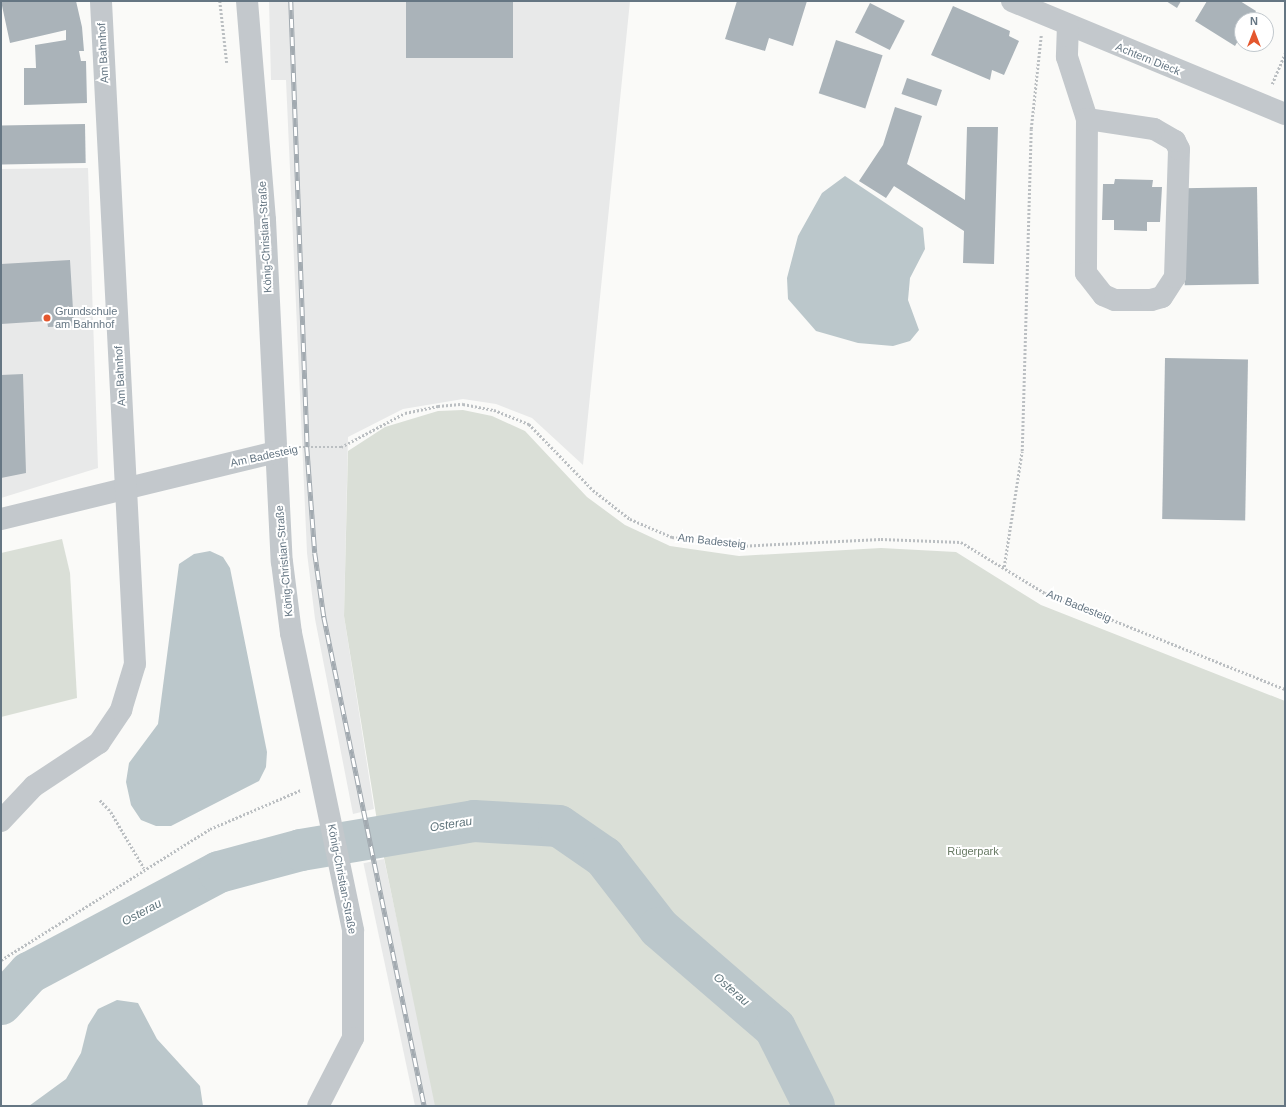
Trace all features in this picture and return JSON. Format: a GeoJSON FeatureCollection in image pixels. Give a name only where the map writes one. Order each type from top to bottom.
{"type":"FeatureCollection","features":[{"type":"Feature","properties":{"kind":"street","name":"Am Bahnhof"},"geometry":{"type":"LineString","coordinates":[[1,822],[34,786],[99,743],[121,710],[135,664],[100,1]]}},
{"type":"Feature","properties":{"kind":"street","name":"König-Christian-Straße"},"geometry":{"type":"LineString","coordinates":[[247,1],[262,181],[276,452],[290,633],[322,786],[343,867],[353,931],[353,1038],[318,1106]]}},
{"type":"Feature","properties":{"kind":"street","name":"Achtern Dieck"},"geometry":{"type":"LineString","coordinates":[[1012,1],[1285,114]]}},
{"type":"Feature","properties":{"kind":"street"},"geometry":{"type":"LineString","coordinates":[[1068,25],[1067,57],[1087,119],[1086,274],[1104,296],[1115,300],[1152,300],[1162,297],[1170,288],[1177,259],[1179,149],[1175,141],[1154,129],[1087,119]]}},
{"type":"Feature","properties":{"kind":"street","name":"Am Badesteig"},"geometry":{"type":"LineString","coordinates":[[1,519],[126,491],[276,452]]}},
{"type":"Feature","properties":{"kind":"path"},"geometry":{"type":"LineString","coordinates":[[1004,567],[1022,451],[1031,129],[1043,14]]}},
{"type":"Feature","properties":{"kind":"path"},"geometry":{"type":"LineString","coordinates":[[1282,59],[1285,53]]}},
{"type":"Feature","properties":{"kind":"path","name":"Am Badesteig"},"geometry":{"type":"LineString","coordinates":[[276,452],[296,447],[341,446],[405,413],[463,404],[494,410],[529,424],[593,490],[630,519],[672,537],[738,546],[881,539],[961,542],[1045,593],[1285,690]]}},
{"type":"Feature","properties":{"kind":"path"},"geometry":{"type":"LineString","coordinates":[[1,960],[144,868],[210,829],[302,790],[322,786]]}},
{"type":"Feature","properties":{"kind":"path"},"geometry":{"type":"LineString","coordinates":[[100,800],[111,812],[144,868]]}},
{"type":"Feature","properties":{"kind":"shaded area"},"geometry":{"type":"Polygon","coordinates":[[[269,1],[630,1],[583,465],[532,418],[496,404],[463,399],[403,409],[348,437],[344,616],[374,809],[353,814],[315,619],[307,553],[286,80],[271,80],[269,1]]]}},
{"type":"Feature","properties":{"kind":"shaded area","name":"Grundschule am Bahnhof"},"geometry":{"type":"Polygon","coordinates":[[[88,168],[98,468],[1,498],[1,169],[88,168]]]}},
{"type":"Feature","properties":{"kind":"shaded area"},"geometry":{"type":"Polygon","coordinates":[[[845,176],[923,228],[925,249],[910,278],[908,300],[919,330],[910,341],[893,346],[858,343],[816,331],[788,299],[787,278],[798,236],[822,193],[845,176]]]}},
{"type":"Feature","properties":{"kind":"shaded area"},"geometry":{"type":"Polygon","coordinates":[[[210,551],[223,557],[230,568],[267,752],[266,767],[259,781],[171,826],[156,826],[141,820],[131,805],[126,782],[129,763],[158,724],[179,564],[194,554],[210,551]]]}},
{"type":"Feature","properties":{"kind":"shaded area"},"geometry":{"type":"Polygon","coordinates":[[[384,859],[436,1105],[415,1106],[363,863],[384,859]]]}},
{"type":"Feature","properties":{"kind":"shaded area"},"geometry":{"type":"Polygon","coordinates":[[[117,1000],[138,1003],[157,1039],[200,1086],[203,1106],[29,1106],[66,1079],[81,1053],[88,1025],[98,1009],[117,1000]]]}},
{"type":"Feature","properties":{"kind":"green space","name":"Rügerpark"},"geometry":{"type":"Polygon","coordinates":[[[463,410],[492,416],[525,431],[587,497],[625,525],[670,546],[739,556],[881,548],[956,552],[1041,605],[1285,701],[1285,1106],[828,1106],[782,1020],[667,921],[612,849],[562,817],[471,811],[378,827],[344,616],[348,451],[385,427],[438,411],[463,410]]]}},
{"type":"Feature","properties":{"kind":"green space"},"geometry":{"type":"Polygon","coordinates":[[[62,539],[70,573],[77,698],[1,717],[1,553],[62,539]]]}},
{"type":"Feature","properties":{"kind":"green space"},"geometry":{"type":"Polygon","coordinates":[[[471,834],[552,838],[593,866],[653,936],[766,1032],[803,1106],[435,1106],[382,848],[471,834]]]}},
{"type":"Feature","properties":{"kind":"building"},"geometry":{"type":"Polygon","coordinates":[[[1,1],[76,1],[82,27],[84,51],[79,51],[81,61],[86,61],[87,103],[24,105],[24,68],[36,68],[35,45],[66,40],[66,30],[10,43],[1,1]]]}},
{"type":"Feature","properties":{"kind":"building"},"geometry":{"type":"Polygon","coordinates":[[[406,1],[513,1],[513,58],[406,58],[406,1]]]}},
{"type":"Feature","properties":{"kind":"building"},"geometry":{"type":"Polygon","coordinates":[[[737,1],[807,1],[793,46],[769,38],[765,51],[725,39],[737,1]]]}},
{"type":"Feature","properties":{"kind":"building"},"geometry":{"type":"Polygon","coordinates":[[[1166,1],[1181,1],[1177,8],[1166,1]]]}},
{"type":"Feature","properties":{"kind":"building"},"geometry":{"type":"Polygon","coordinates":[[[1207,1],[1240,1],[1256,11],[1234,12],[1234,45],[1195,21],[1207,1]]]}},
{"type":"Feature","properties":{"kind":"building"},"geometry":{"type":"Polygon","coordinates":[[[870,3],[905,21],[890,50],[855,32],[870,3]]]}},
{"type":"Feature","properties":{"kind":"building"},"geometry":{"type":"Polygon","coordinates":[[[953,6],[1010,31],[1009,36],[1019,41],[1004,75],[992,70],[990,80],[931,55],[953,6]]]}},
{"type":"Feature","properties":{"kind":"building"},"geometry":{"type":"Polygon","coordinates":[[[836,40],[883,55],[865,108],[819,93],[836,40]]]}},
{"type":"Feature","properties":{"kind":"building"},"geometry":{"type":"Polygon","coordinates":[[[907,78],[942,90],[936,106],[901,94],[907,78]]]}},
{"type":"Feature","properties":{"kind":"building"},"geometry":{"type":"Polygon","coordinates":[[[895,107],[922,116],[907,164],[965,200],[967,127],[998,127],[994,264],[963,263],[964,231],[894,186],[886,198],[859,181],[883,145],[895,107]]]}},
{"type":"Feature","properties":{"kind":"building"},"geometry":{"type":"Polygon","coordinates":[[[85,124],[86,163],[2,164],[1,125],[85,124]]]}},
{"type":"Feature","properties":{"kind":"building"},"geometry":{"type":"Polygon","coordinates":[[[1115,179],[1153,180],[1152,187],[1162,187],[1160,222],[1147,222],[1147,231],[1114,230],[1114,220],[1102,220],[1103,184],[1114,184],[1115,179]]]}},
{"type":"Feature","properties":{"kind":"building"},"geometry":{"type":"Polygon","coordinates":[[[1257,187],[1259,284],[1185,285],[1183,188],[1257,187]]]}},
{"type":"Feature","properties":{"kind":"building"},"geometry":{"type":"Polygon","coordinates":[[[70,260],[74,326],[48,327],[47,321],[1,324],[1,264],[70,260]]]}},
{"type":"Feature","properties":{"kind":"building"},"geometry":{"type":"Polygon","coordinates":[[[1165,358],[1248,359],[1245,520],[1162,519],[1165,358]]]}},
{"type":"Feature","properties":{"kind":"building"},"geometry":{"type":"Polygon","coordinates":[[[23,374],[26,473],[1,478],[1,375],[23,374]]]}},
{"type":"Feature","properties":{"kind":"waterway","name":"Osterau"},"geometry":{"type":"LineString","coordinates":[[1,1004],[29,973],[219,872],[301,850],[474,821],[559,826],[604,857],[659,928],[775,1028],[814,1106]]}},
{"type":"Feature","properties":{"kind":"railway"},"geometry":{"type":"LineString","coordinates":[[291,1],[307,447],[315,553],[324,617],[424,1106]]}},
{"type":"Feature","properties":{"kind":"place","name":"Grundschule am Bahnhof"},"geometry":{"type":"Point","coordinates":[47,318]}}]}
